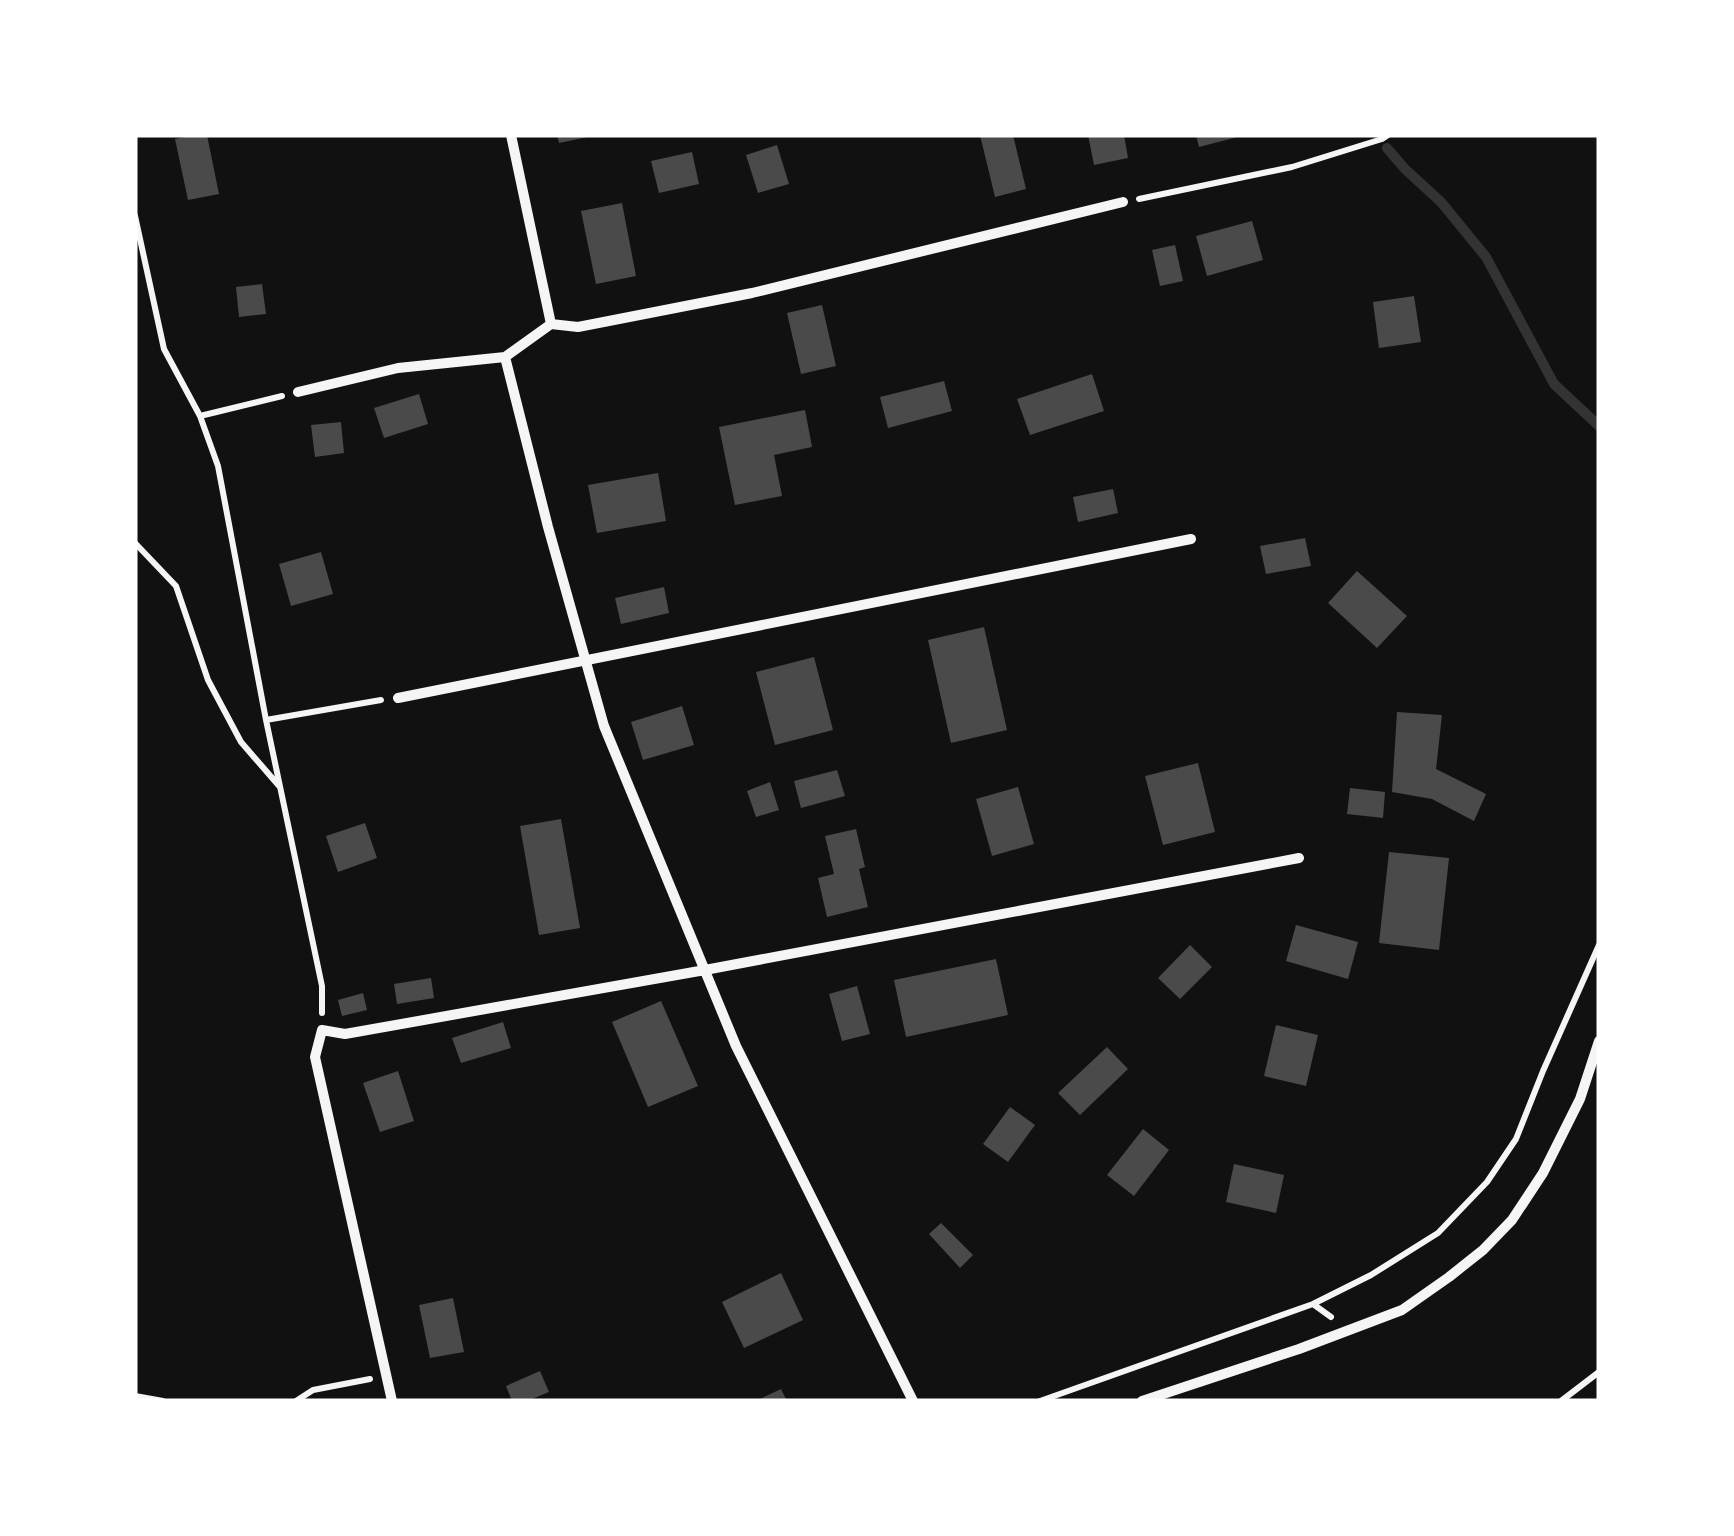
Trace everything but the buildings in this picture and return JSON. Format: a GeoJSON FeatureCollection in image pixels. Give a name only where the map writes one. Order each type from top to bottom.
{"type":"FeatureCollection","features":[{"type":"Feature","properties":{"kind":"street"},"geometry":{"type":"LineString","coordinates":[[511,135],[551,324]]}},
{"type":"Feature","properties":{"kind":"street"},"geometry":{"type":"LineString","coordinates":[[298,392],[398,368],[505,358],[551,324],[578,328],[752,293],[1123,202]]}},
{"type":"Feature","properties":{"kind":"street"},"geometry":{"type":"LineString","coordinates":[[505,358],[604,726],[736,1046],[913,1401]]}},
{"type":"Feature","properties":{"kind":"street"},"geometry":{"type":"LineString","coordinates":[[398,698],[1191,539]]}},
{"type":"Feature","properties":{"kind":"street"},"geometry":{"type":"LineString","coordinates":[[392,1401],[315,1057],[322,1030],[345,1034],[1300,858]]}},
{"type":"Feature","properties":{"kind":"street"},"geometry":{"type":"LineString","coordinates":[[1142,1401],[1402,1310],[1482,1250],[1512,1220],[1543,1174],[1580,1099],[1599,1041]]}},
{"type":"Feature","properties":{"kind":"path"},"geometry":{"type":"LineString","coordinates":[[1123,202],[1292,167],[1388,135]]}},
{"type":"Feature","properties":{"kind":"path"},"geometry":{"type":"LineString","coordinates":[[135,216],[164,349],[200,416],[218,466],[322,986],[322,1030]]}},
{"type":"Feature","properties":{"kind":"path"},"geometry":{"type":"LineString","coordinates":[[200,416],[298,392]]}},
{"type":"Feature","properties":{"kind":"path"},"geometry":{"type":"LineString","coordinates":[[135,543],[176,586],[216,696],[241,742],[280,788]]}},
{"type":"Feature","properties":{"kind":"path"},"geometry":{"type":"LineString","coordinates":[[266,720],[398,698]]}},
{"type":"Feature","properties":{"kind":"path"},"geometry":{"type":"LineString","coordinates":[[1040,1401],[1313,1304],[1371,1275],[1438,1232],[1486,1182],[1516,1139],[1599,945]]}},
{"type":"Feature","properties":{"kind":"path"},"geometry":{"type":"LineString","coordinates":[[1313,1304],[1348,1330]]}},
{"type":"Feature","properties":{"kind":"path"},"geometry":{"type":"LineString","coordinates":[[1562,1401],[1599,1372]]}},
{"type":"Feature","properties":{"kind":"path"},"geometry":{"type":"LineString","coordinates":[[296,1401],[313,1390],[386,1376]]}},
{"type":"Feature","properties":{"kind":"path"},"geometry":{"type":"LineString","coordinates":[[135,1396],[163,1401]]}},
{"type":"Feature","properties":{"kind":"waterway"},"geometry":{"type":"LineString","coordinates":[[1387,148],[1441,202],[1486,257],[1554,384],[1599,426]]}}]}
